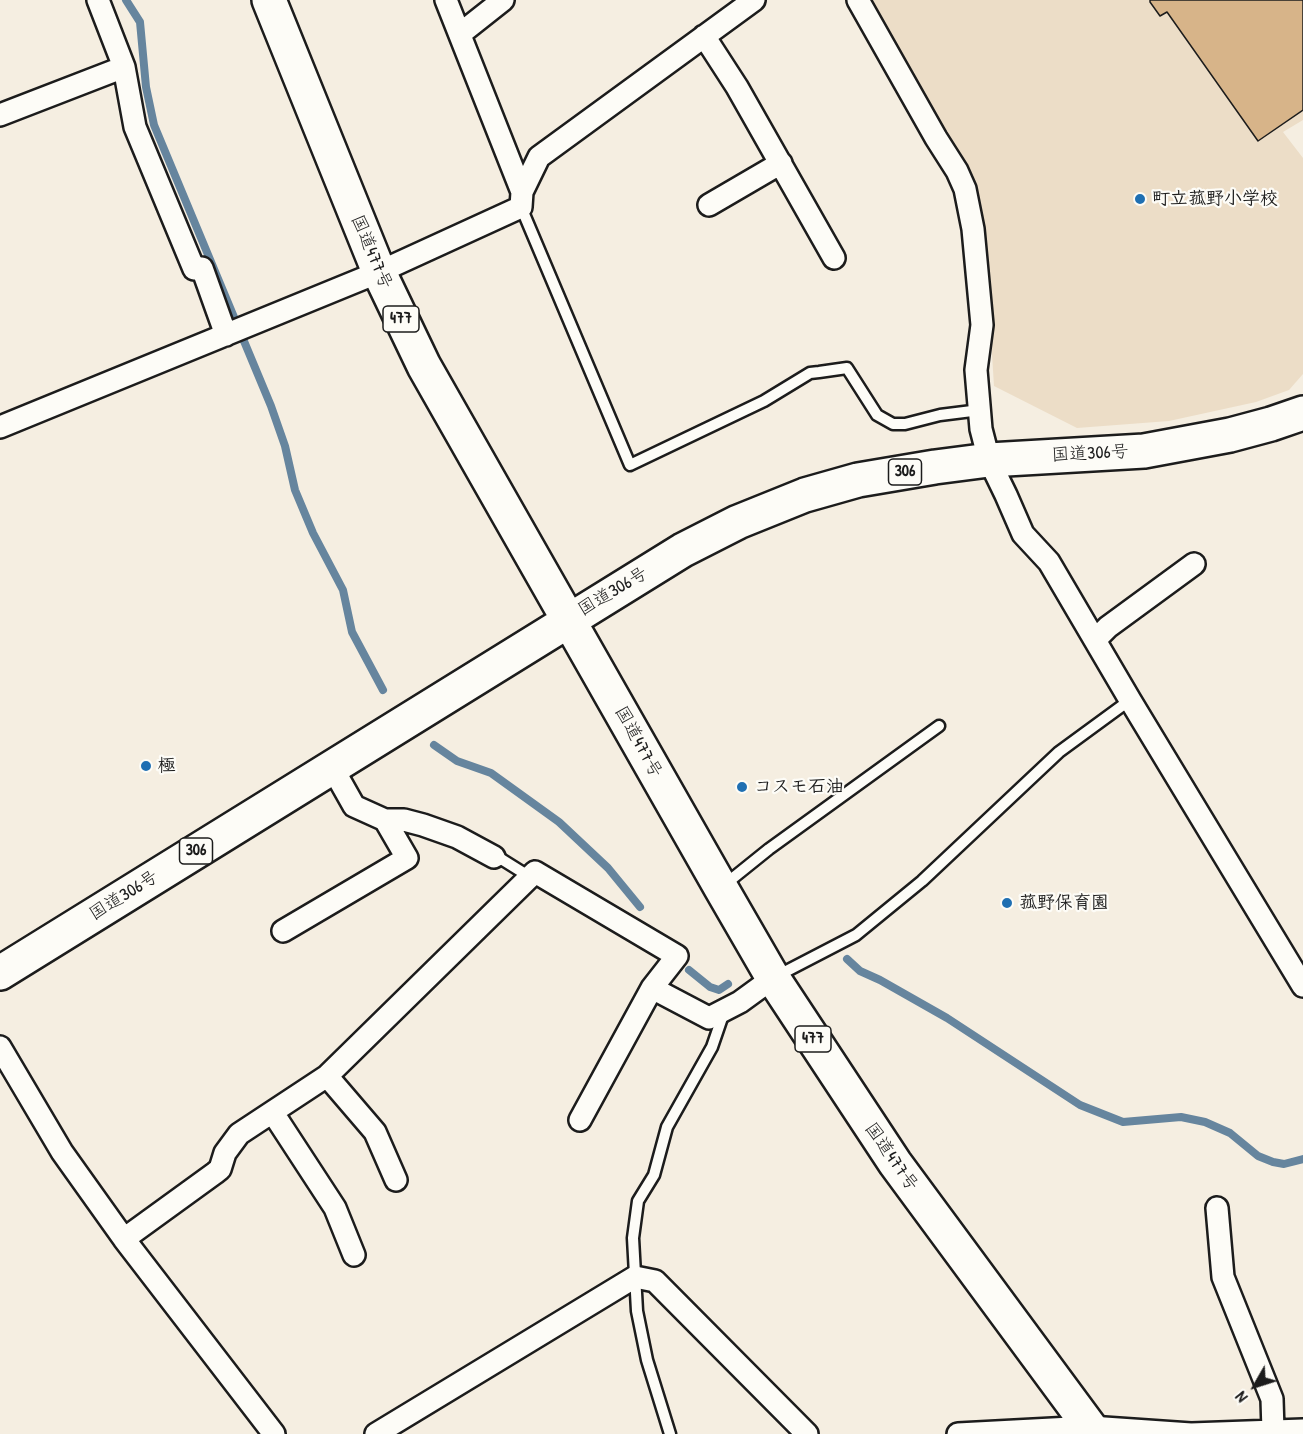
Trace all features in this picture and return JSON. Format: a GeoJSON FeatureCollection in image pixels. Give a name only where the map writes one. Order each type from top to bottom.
{"type":"FeatureCollection","features":[{"type":"Feature","properties":{"kind":"highway","name":"国道477号"},"geometry":{"type":"LineString","coordinates":[[269,0],[378,272],[424,366],[721,888],[773,978],[895,1163],[1093,1431]]}},
{"type":"Feature","properties":{"kind":"highway","name":"国道306号"},"geometry":{"type":"LineString","coordinates":[[0,973],[569,619],[683,550],[738,522],[805,495],[858,480],[989,460],[1144,451],[1230,435],[1303,413]]}},
{"type":"Feature","properties":{"kind":"street"},"geometry":{"type":"LineString","coordinates":[[98,0],[124,67],[135,127],[194,269],[202,268],[228,334]]}},
{"type":"Feature","properties":{"kind":"street"},"geometry":{"type":"LineString","coordinates":[[446,0],[522,200]]}},
{"type":"Feature","properties":{"kind":"street"},"geometry":{"type":"LineString","coordinates":[[460,34],[504,0]]}},
{"type":"Feature","properties":{"kind":"street"},"geometry":{"type":"LineString","coordinates":[[0,427],[378,272],[522,200],[539,157],[754,0]]}},
{"type":"Feature","properties":{"kind":"street"},"geometry":{"type":"LineString","coordinates":[[858,0],[957,171],[965,189],[973,229],[982,325],[976,370],[981,429],[989,460],[1023,534],[1049,562],[1303,986]]}},
{"type":"Feature","properties":{"kind":"street"},"geometry":{"type":"LineString","coordinates":[[704,36],[737,87],[834,258]]}},
{"type":"Feature","properties":{"kind":"street"},"geometry":{"type":"LineString","coordinates":[[0,115],[124,67]]}},
{"type":"Feature","properties":{"kind":"street"},"geometry":{"type":"LineString","coordinates":[[709,205],[781,163]]}},
{"type":"Feature","properties":{"kind":"street"},"geometry":{"type":"LineString","coordinates":[[1095,640],[1108,627],[1194,564]]}},
{"type":"Feature","properties":{"kind":"street"},"geometry":{"type":"LineString","coordinates":[[332,767],[354,806],[385,820],[404,820],[457,837],[494,857]]}},
{"type":"Feature","properties":{"kind":"street"},"geometry":{"type":"LineString","coordinates":[[283,931],[407,858],[385,820]]}},
{"type":"Feature","properties":{"kind":"street"},"geometry":{"type":"LineString","coordinates":[[124,1239],[215,1173],[220,1168],[225,1153],[239,1134],[327,1076],[535,872],[677,956],[652,988],[579,1120]]}},
{"type":"Feature","properties":{"kind":"street"},"geometry":{"type":"LineString","coordinates":[[652,988],[710,1018],[725,1012],[773,978]]}},
{"type":"Feature","properties":{"kind":"street"},"geometry":{"type":"LineString","coordinates":[[0,1047],[62,1152],[124,1239],[274,1434]]}},
{"type":"Feature","properties":{"kind":"street"},"geometry":{"type":"LineString","coordinates":[[327,1076],[375,1132],[396,1180]]}},
{"type":"Feature","properties":{"kind":"street"},"geometry":{"type":"LineString","coordinates":[[273,1113],[335,1208],[354,1255]]}},
{"type":"Feature","properties":{"kind":"street"},"geometry":{"type":"LineString","coordinates":[[1217,1208],[1222,1277],[1272,1399],[1273,1431]]}},
{"type":"Feature","properties":{"kind":"street"},"geometry":{"type":"LineString","coordinates":[[376,1434],[634,1277],[655,1281],[807,1434]]}},
{"type":"Feature","properties":{"kind":"street"},"geometry":{"type":"LineString","coordinates":[[958,1434],[1093,1431],[1191,1434],[1303,1430]]}},
{"type":"Feature","properties":{"kind":"lane"},"geometry":{"type":"LineString","coordinates":[[522,200],[630,465],[764,401],[810,374],[819,372],[847,368],[878,415],[893,424],[905,424],[940,415],[980,410]]}},
{"type":"Feature","properties":{"kind":"lane"},"geometry":{"type":"LineString","coordinates":[[773,978],[856,935],[922,881],[1059,752],[1130,700]]}},
{"type":"Feature","properties":{"kind":"lane"},"geometry":{"type":"LineString","coordinates":[[721,888],[769,849],[939,726]]}},
{"type":"Feature","properties":{"kind":"lane"},"geometry":{"type":"LineString","coordinates":[[494,857],[498,857],[530,877]]}},
{"type":"Feature","properties":{"kind":"lane"},"geometry":{"type":"LineString","coordinates":[[670,1434],[647,1360],[637,1311],[633,1238],[638,1201],[654,1175],[667,1127],[712,1047],[725,1012]]}},
{"type":"Feature","properties":{"kind":"shaded area","name":"町立菰野小学校"},"geometry":{"type":"Polygon","coordinates":[[[870,0],[1303,0],[1303,120],[1283,132],[1303,158],[1303,374],[1289,390],[1256,402],[1169,421],[1077,428],[994,386],[984,227],[970,171],[946,138],[870,0]]]}},
{"type":"Feature","properties":{"kind":"building"},"geometry":{"type":"Polygon","coordinates":[[[1150,0],[1303,0],[1303,110],[1258,141],[1167,12],[1160,16],[1150,0]]]}},
{"type":"Feature","properties":{"kind":"waterway"},"geometry":{"type":"LineString","coordinates":[[126,0],[140,22],[146,87],[154,125],[271,406],[285,446],[295,490],[313,533],[343,590],[352,632],[383,690]]}},
{"type":"Feature","properties":{"kind":"waterway"},"geometry":{"type":"LineString","coordinates":[[434,745],[457,761],[491,773],[559,822],[608,868],[640,907]]}},
{"type":"Feature","properties":{"kind":"waterway"},"geometry":{"type":"LineString","coordinates":[[847,959],[860,971],[947,1018],[1080,1105],[1123,1122],[1181,1117],[1205,1122],[1230,1133],[1258,1156],[1273,1162],[1284,1164],[1303,1159]]}},
{"type":"Feature","properties":{"kind":"waterway"},"geometry":{"type":"LineString","coordinates":[[689,970],[710,987],[719,990],[728,984]]}},
{"type":"Feature","properties":{"kind":"place","name":"町立菰野小学校"},"geometry":{"type":"Point","coordinates":[1140,199]}},
{"type":"Feature","properties":{"kind":"place","name":"極"},"geometry":{"type":"Point","coordinates":[146,766]}},
{"type":"Feature","properties":{"kind":"place","name":"コスモ石油"},"geometry":{"type":"Point","coordinates":[742,787]}},
{"type":"Feature","properties":{"kind":"place","name":"菰野保育園"},"geometry":{"type":"Point","coordinates":[1007,903]}}]}
